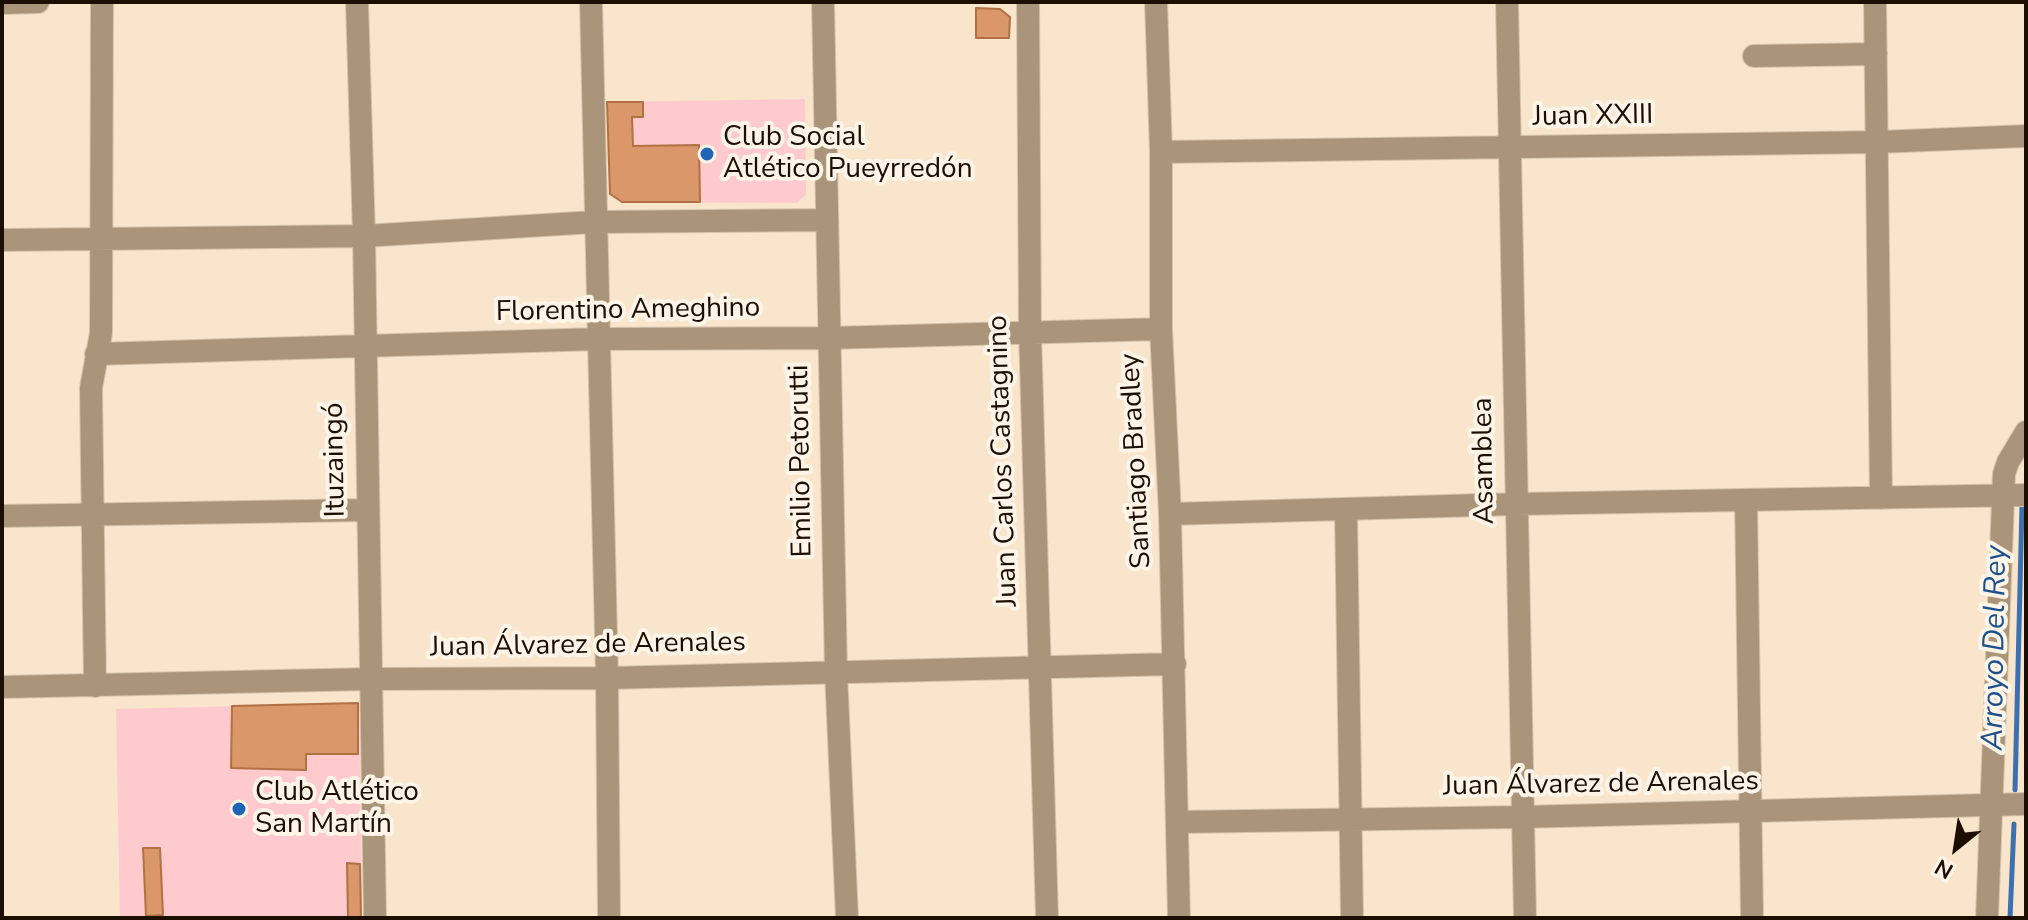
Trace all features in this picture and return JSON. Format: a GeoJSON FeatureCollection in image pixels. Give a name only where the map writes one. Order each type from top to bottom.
{"type":"FeatureCollection","features":[{"type":"Feature","properties":{"kind":"street"},"geometry":{"type":"LineString","coordinates":[[2,3],[38,2]]}},
{"type":"Feature","properties":{"kind":"street"},"geometry":{"type":"LineString","coordinates":[[95,686],[91,388],[101,333],[102,2]]}},
{"type":"Feature","properties":{"kind":"street","name":"Ituzaingó"},"geometry":{"type":"LineString","coordinates":[[357,2],[364,236],[375,918]]}},
{"type":"Feature","properties":{"kind":"street"},"geometry":{"type":"LineString","coordinates":[[591,2],[607,678],[609,918]]}},
{"type":"Feature","properties":{"kind":"street","name":"Emilio Petorutti"},"geometry":{"type":"LineString","coordinates":[[823,2],[836,672],[847,918]]}},
{"type":"Feature","properties":{"kind":"street","name":"Juan Carlos Castagnino"},"geometry":{"type":"LineString","coordinates":[[1028,2],[1030,331],[1047,918]]}},
{"type":"Feature","properties":{"kind":"street","name":"Santiago Bradley"},"geometry":{"type":"LineString","coordinates":[[1156,2],[1161,152],[1161,329],[1175,664],[1179,918]]}},
{"type":"Feature","properties":{"kind":"street","name":"Asamblea"},"geometry":{"type":"LineString","coordinates":[[1507,2],[1525,918]]}},
{"type":"Feature","properties":{"kind":"street"},"geometry":{"type":"LineString","coordinates":[[1875,2],[1881,498]]}},
{"type":"Feature","properties":{"kind":"street"},"geometry":{"type":"LineString","coordinates":[[1754,56],[1876,54]]}},
{"type":"Feature","properties":{"kind":"street","name":"Juan XXIII"},"geometry":{"type":"LineString","coordinates":[[1161,152],[1878,142],[2026,136]]}},
{"type":"Feature","properties":{"kind":"street"},"geometry":{"type":"LineString","coordinates":[[2,240],[364,236],[594,222],[827,220]]}},
{"type":"Feature","properties":{"kind":"street","name":"Florentino Ameghino"},"geometry":{"type":"LineString","coordinates":[[96,354],[598,339],[829,338],[1161,329]]}},
{"type":"Feature","properties":{"kind":"street"},"geometry":{"type":"LineString","coordinates":[[1987,918],[1992,804],[2015,495],[2008,462],[2026,432]]}},
{"type":"Feature","properties":{"kind":"street"},"geometry":{"type":"LineString","coordinates":[[1170,514],[2015,495]]}},
{"type":"Feature","properties":{"kind":"street"},"geometry":{"type":"LineString","coordinates":[[1746,500],[1752,918]]}},
{"type":"Feature","properties":{"kind":"street"},"geometry":{"type":"LineString","coordinates":[[2,516],[367,510]]}},
{"type":"Feature","properties":{"kind":"street"},"geometry":{"type":"LineString","coordinates":[[1346,511],[1352,918]]}},
{"type":"Feature","properties":{"kind":"street","name":"Juan Álvarez de Arenales"},"geometry":{"type":"LineString","coordinates":[[2,687],[370,679],[607,678],[1175,664]]}},
{"type":"Feature","properties":{"kind":"street","name":"Juan Álvarez de Arenales"},"geometry":{"type":"LineString","coordinates":[[1178,822],[2026,804]]}},
{"type":"Feature","properties":{"kind":"shaded area","name":"Club Social Atlético Pueyrredón"},"geometry":{"type":"Polygon","coordinates":[[[805,99],[806,194],[797,203],[622,202],[609,193],[607,102],[805,99]]]}},
{"type":"Feature","properties":{"kind":"shaded area","name":"Club Atlético San Martín"},"geometry":{"type":"Polygon","coordinates":[[[359,703],[362,918],[120,918],[116,709],[359,703]]]}},
{"type":"Feature","properties":{"kind":"building"},"geometry":{"type":"Polygon","coordinates":[[[976,8],[1000,9],[1010,17],[1009,38],[976,38],[976,8]]]}},
{"type":"Feature","properties":{"kind":"building"},"geometry":{"type":"Polygon","coordinates":[[[607,102],[643,102],[643,117],[632,117],[633,146],[699,145],[700,202],[622,202],[610,194],[607,102]]]}},
{"type":"Feature","properties":{"kind":"building"},"geometry":{"type":"Polygon","coordinates":[[[358,703],[358,754],[306,754],[306,770],[231,768],[232,706],[358,703]]]}},
{"type":"Feature","properties":{"kind":"building"},"geometry":{"type":"Polygon","coordinates":[[[143,848],[160,848],[163,915],[146,916],[143,848]]]}},
{"type":"Feature","properties":{"kind":"building"},"geometry":{"type":"Polygon","coordinates":[[[347,863],[360,864],[361,918],[348,918],[347,863]]]}},
{"type":"Feature","properties":{"kind":"waterway","name":"Arroyo Del Rey"},"geometry":{"type":"LineString","coordinates":[[2015,790],[2022,506]]}},
{"type":"Feature","properties":{"kind":"waterway","name":"Arroyo Del Rey"},"geometry":{"type":"LineString","coordinates":[[2010,918],[2014,824]]}},
{"type":"Feature","properties":{"kind":"place","name":"Club Social Atlético Pueyrredón"},"geometry":{"type":"Point","coordinates":[707,154]}},
{"type":"Feature","properties":{"kind":"place","name":"Club Atlético San Martín"},"geometry":{"type":"Point","coordinates":[239,809]}}]}
